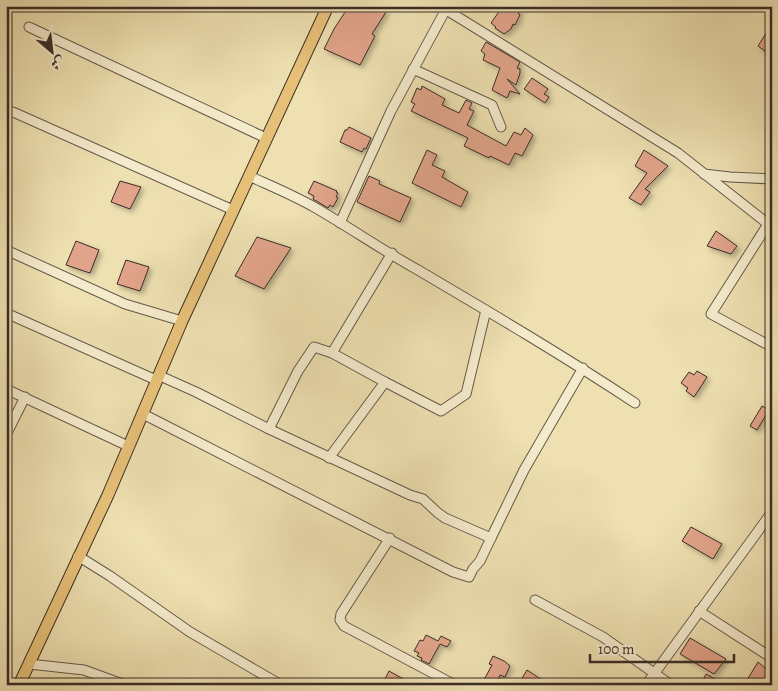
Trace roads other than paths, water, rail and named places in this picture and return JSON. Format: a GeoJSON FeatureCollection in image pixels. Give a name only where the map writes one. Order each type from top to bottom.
{"type":"FeatureCollection","features":[{"type":"Feature","properties":{"kind":"main road"},"geometry":{"type":"LineString","coordinates":[[19,685],[108,495],[182,322],[328,6]]}},
{"type":"Feature","properties":{"kind":"street"},"geometry":{"type":"LineString","coordinates":[[340,223],[391,111],[443,8],[678,153],[768,224],[711,314],[772,347]]}},
{"type":"Feature","properties":{"kind":"street"},"geometry":{"type":"LineString","coordinates":[[29,27],[266,138]]}},
{"type":"Feature","properties":{"kind":"street"},"geometry":{"type":"LineString","coordinates":[[413,69],[492,105],[501,127]]}},
{"type":"Feature","properties":{"kind":"street"},"geometry":{"type":"LineString","coordinates":[[13,112],[233,210]]}},
{"type":"Feature","properties":{"kind":"street"},"geometry":{"type":"LineString","coordinates":[[704,174],[772,179]]}},
{"type":"Feature","properties":{"kind":"street"},"geometry":{"type":"LineString","coordinates":[[249,176],[294,196],[392,253],[583,368],[635,403]]}},
{"type":"Feature","properties":{"kind":"street"},"geometry":{"type":"LineString","coordinates":[[6,250],[125,304],[182,322]]}},
{"type":"Feature","properties":{"kind":"street"},"geometry":{"type":"LineString","coordinates":[[332,353],[392,253]]}},
{"type":"Feature","properties":{"kind":"street"},"geometry":{"type":"LineString","coordinates":[[269,430],[298,371],[314,347],[332,353],[442,411],[466,394],[486,310]]}},
{"type":"Feature","properties":{"kind":"street"},"geometry":{"type":"LineString","coordinates":[[6,312],[157,378],[196,392],[269,430],[410,495],[423,499],[445,518],[491,538]]}},
{"type":"Feature","properties":{"kind":"street"},"geometry":{"type":"LineString","coordinates":[[142,414],[390,538],[433,562],[469,577],[480,561],[524,470],[583,368]]}},
{"type":"Feature","properties":{"kind":"street"},"geometry":{"type":"LineString","coordinates":[[329,458],[385,382]]}},
{"type":"Feature","properties":{"kind":"street"},"geometry":{"type":"LineString","coordinates":[[6,389],[128,446]]}},
{"type":"Feature","properties":{"kind":"street"},"geometry":{"type":"LineString","coordinates":[[6,435],[25,397]]}},
{"type":"Feature","properties":{"kind":"street"},"geometry":{"type":"LineString","coordinates":[[646,685],[772,512]]}},
{"type":"Feature","properties":{"kind":"street"},"geometry":{"type":"LineString","coordinates":[[390,538],[341,614],[340,620],[344,626],[455,685]]}},
{"type":"Feature","properties":{"kind":"street"},"geometry":{"type":"LineString","coordinates":[[78,556],[190,632],[281,685]]}},
{"type":"Feature","properties":{"kind":"street"},"geometry":{"type":"LineString","coordinates":[[535,600],[603,637],[671,685]]}},
{"type":"Feature","properties":{"kind":"street"},"geometry":{"type":"LineString","coordinates":[[699,611],[772,658]]}},
{"type":"Feature","properties":{"kind":"street"},"geometry":{"type":"LineString","coordinates":[[29,664],[84,670],[125,685]]}}]}
